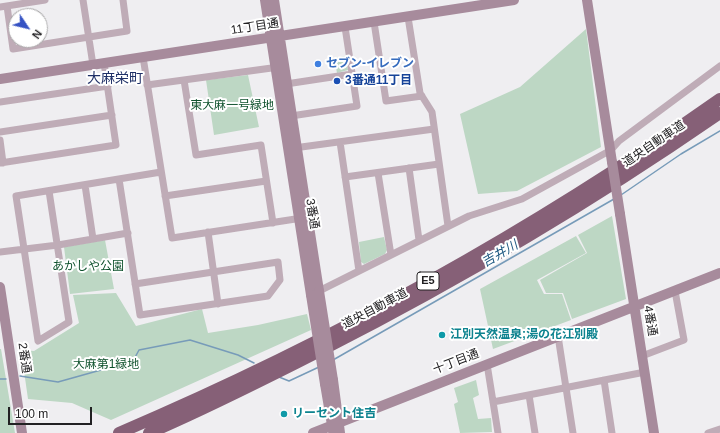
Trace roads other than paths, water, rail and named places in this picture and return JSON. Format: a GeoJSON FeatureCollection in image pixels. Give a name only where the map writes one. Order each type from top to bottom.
{"type":"FeatureCollection","features":[{"type":"Feature","properties":{"kind":"highway"},"geometry":{"type":"LineString","coordinates":[[652,146],[720,92]]}},
{"type":"Feature","properties":{"kind":"highway","name":"道央自動車道"},"geometry":{"type":"LineString","coordinates":[[119,433],[162,415],[273,362],[388,303],[481,252],[652,146],[720,99]]}},
{"type":"Feature","properties":{"kind":"highway","name":"道央自動車道"},"geometry":{"type":"LineString","coordinates":[[148,433],[280,371],[480,266],[602,192],[720,113]]}},
{"type":"Feature","properties":{"kind":"street"},"geometry":{"type":"LineString","coordinates":[[45,0],[3,6],[12,49],[127,31],[123,0]]}},
{"type":"Feature","properties":{"kind":"street"},"geometry":{"type":"LineString","coordinates":[[83,0],[93,65]]}},
{"type":"Feature","properties":{"kind":"street","name":"3番通"},"geometry":{"type":"LineString","coordinates":[[265,0],[275,38],[280,67],[335,427],[340,433]]}},
{"type":"Feature","properties":{"kind":"street","name":"3番通"},"geometry":{"type":"LineString","coordinates":[[274,0],[275,38]]}},
{"type":"Feature","properties":{"kind":"street","name":"11丁目通"},"geometry":{"type":"LineString","coordinates":[[0,79],[275,38],[514,0]]}},
{"type":"Feature","properties":{"kind":"street"},"geometry":{"type":"LineString","coordinates":[[587,0],[611,150]]}},
{"type":"Feature","properties":{"kind":"street"},"geometry":{"type":"LineString","coordinates":[[408,17],[420,93],[432,112],[448,226]]}},
{"type":"Feature","properties":{"kind":"street"},"geometry":{"type":"LineString","coordinates":[[374,22],[386,101],[422,96]]}},
{"type":"Feature","properties":{"kind":"street"},"geometry":{"type":"LineString","coordinates":[[291,116],[357,106],[345,27]]}},
{"type":"Feature","properties":{"kind":"street"},"geometry":{"type":"LineString","coordinates":[[144,58],[172,238],[303,218]]}},
{"type":"Feature","properties":{"kind":"street"},"geometry":{"type":"LineString","coordinates":[[0,140],[2,163],[116,145],[104,63]]}},
{"type":"Feature","properties":{"kind":"street"},"geometry":{"type":"LineString","coordinates":[[315,293],[469,216],[522,199],[611,150],[619,141],[720,66]]}},
{"type":"Feature","properties":{"kind":"street"},"geometry":{"type":"LineString","coordinates":[[147,85],[280,67]]}},
{"type":"Feature","properties":{"kind":"street","name":"3番通"},"geometry":{"type":"LineString","coordinates":[[280,67],[286,84],[291,116],[292,148]]}},
{"type":"Feature","properties":{"kind":"street"},"geometry":{"type":"LineString","coordinates":[[286,84],[352,74]]}},
{"type":"Feature","properties":{"kind":"street"},"geometry":{"type":"LineString","coordinates":[[184,80],[196,155],[261,145],[273,222]]}},
{"type":"Feature","properties":{"kind":"street"},"geometry":{"type":"LineString","coordinates":[[0,102],[108,86]]}},
{"type":"Feature","properties":{"kind":"street"},"geometry":{"type":"LineString","coordinates":[[0,132],[112,114]]}},
{"type":"Feature","properties":{"kind":"street"},"geometry":{"type":"LineString","coordinates":[[292,148],[434,129]]}},
{"type":"Feature","properties":{"kind":"street"},"geometry":{"type":"LineString","coordinates":[[340,142],[358,271]]}},
{"type":"Feature","properties":{"kind":"street","name":"4番通"},"geometry":{"type":"LineString","coordinates":[[611,150],[654,433]]}},
{"type":"Feature","properties":{"kind":"street"},"geometry":{"type":"LineString","coordinates":[[345,178],[439,164]]}},
{"type":"Feature","properties":{"kind":"street"},"geometry":{"type":"LineString","coordinates":[[409,168],[419,240]]}},
{"type":"Feature","properties":{"kind":"street"},"geometry":{"type":"LineString","coordinates":[[49,191],[69,322],[38,341],[16,196],[161,172]]}},
{"type":"Feature","properties":{"kind":"street"},"geometry":{"type":"LineString","coordinates":[[378,173],[391,255]]}},
{"type":"Feature","properties":{"kind":"street"},"geometry":{"type":"LineString","coordinates":[[119,179],[128,233],[135,284],[140,315],[268,296],[280,280],[278,262],[135,284]]}},
{"type":"Feature","properties":{"kind":"street"},"geometry":{"type":"LineString","coordinates":[[165,196],[266,181]]}},
{"type":"Feature","properties":{"kind":"street"},"geometry":{"type":"LineString","coordinates":[[86,185],[93,239]]}},
{"type":"Feature","properties":{"kind":"street"},"geometry":{"type":"LineString","coordinates":[[208,232],[218,304]]}},
{"type":"Feature","properties":{"kind":"street"},"geometry":{"type":"LineString","coordinates":[[0,252],[58,245],[128,233]]}},
{"type":"Feature","properties":{"kind":"street","name":"十丁目通"},"geometry":{"type":"LineString","coordinates":[[313,433],[335,427],[487,364],[720,273]]}},
{"type":"Feature","properties":{"kind":"street","name":"2番通"},"geometry":{"type":"LineString","coordinates":[[0,287],[3,324],[22,433]]}},
{"type":"Feature","properties":{"kind":"street"},"geometry":{"type":"LineString","coordinates":[[642,356],[684,340],[675,291]]}},
{"type":"Feature","properties":{"kind":"street"},"geometry":{"type":"LineString","coordinates":[[558,336],[573,433]]}},
{"type":"Feature","properties":{"kind":"street"},"geometry":{"type":"LineString","coordinates":[[487,364],[498,433]]}},
{"type":"Feature","properties":{"kind":"street"},"geometry":{"type":"LineString","coordinates":[[493,402],[645,372]]}},
{"type":"Feature","properties":{"kind":"street"},"geometry":{"type":"LineString","coordinates":[[604,380],[612,433]]}},
{"type":"Feature","properties":{"kind":"street"},"geometry":{"type":"LineString","coordinates":[[529,395],[535,433]]}},
{"type":"Feature","properties":{"kind":"street"},"geometry":{"type":"LineString","coordinates":[[708,433],[718,430]]}},
{"type":"Feature","properties":{"kind":"waterway","name":"吉井川"},"geometry":{"type":"LineString","coordinates":[[621,195],[681,154],[720,131]]}},
{"type":"Feature","properties":{"kind":"waterway","name":"吉井川"},"geometry":{"type":"LineString","coordinates":[[333,360],[614,199]]}},
{"type":"Feature","properties":{"kind":"waterway"},"geometry":{"type":"LineString","coordinates":[[20,376],[58,382],[133,361],[139,350],[190,340],[238,355],[254,363]]}},
{"type":"Feature","properties":{"kind":"waterway","name":"吉井川"},"geometry":{"type":"LineString","coordinates":[[279,377],[289,381],[319,367]]}},
{"type":"Feature","properties":{"kind":"waterway"},"geometry":{"type":"LineString","coordinates":[[0,379],[6,379]]}},
{"type":"Feature","properties":{"kind":"place","name":"セブン-イレブン"},"geometry":{"type":"Point","coordinates":[318,64]}},
{"type":"Feature","properties":{"kind":"place","name":"3番通11丁目"},"geometry":{"type":"Point","coordinates":[337,81]}},
{"type":"Feature","properties":{"kind":"place","name":"江別天然温泉;湯の花江別殿"},"geometry":{"type":"Point","coordinates":[442,335]}},
{"type":"Feature","properties":{"kind":"place","name":"リーセント住吉"},"geometry":{"type":"Point","coordinates":[284,414]}},
{"type":"Feature","properties":{"kind":"district","name":"大麻栄町"},"geometry":{"type":"Point","coordinates":[115,79]}},
{"type":"Feature","properties":{"kind":"park label","name":"東大麻一号緑地"},"geometry":{"type":"Point","coordinates":[232,106]}},
{"type":"Feature","properties":{"kind":"park label","name":"あかしや公園"},"geometry":{"type":"Point","coordinates":[88,267]}},
{"type":"Feature","properties":{"kind":"park label","name":"大麻第1緑地"},"geometry":{"type":"Point","coordinates":[106,365]}}]}
